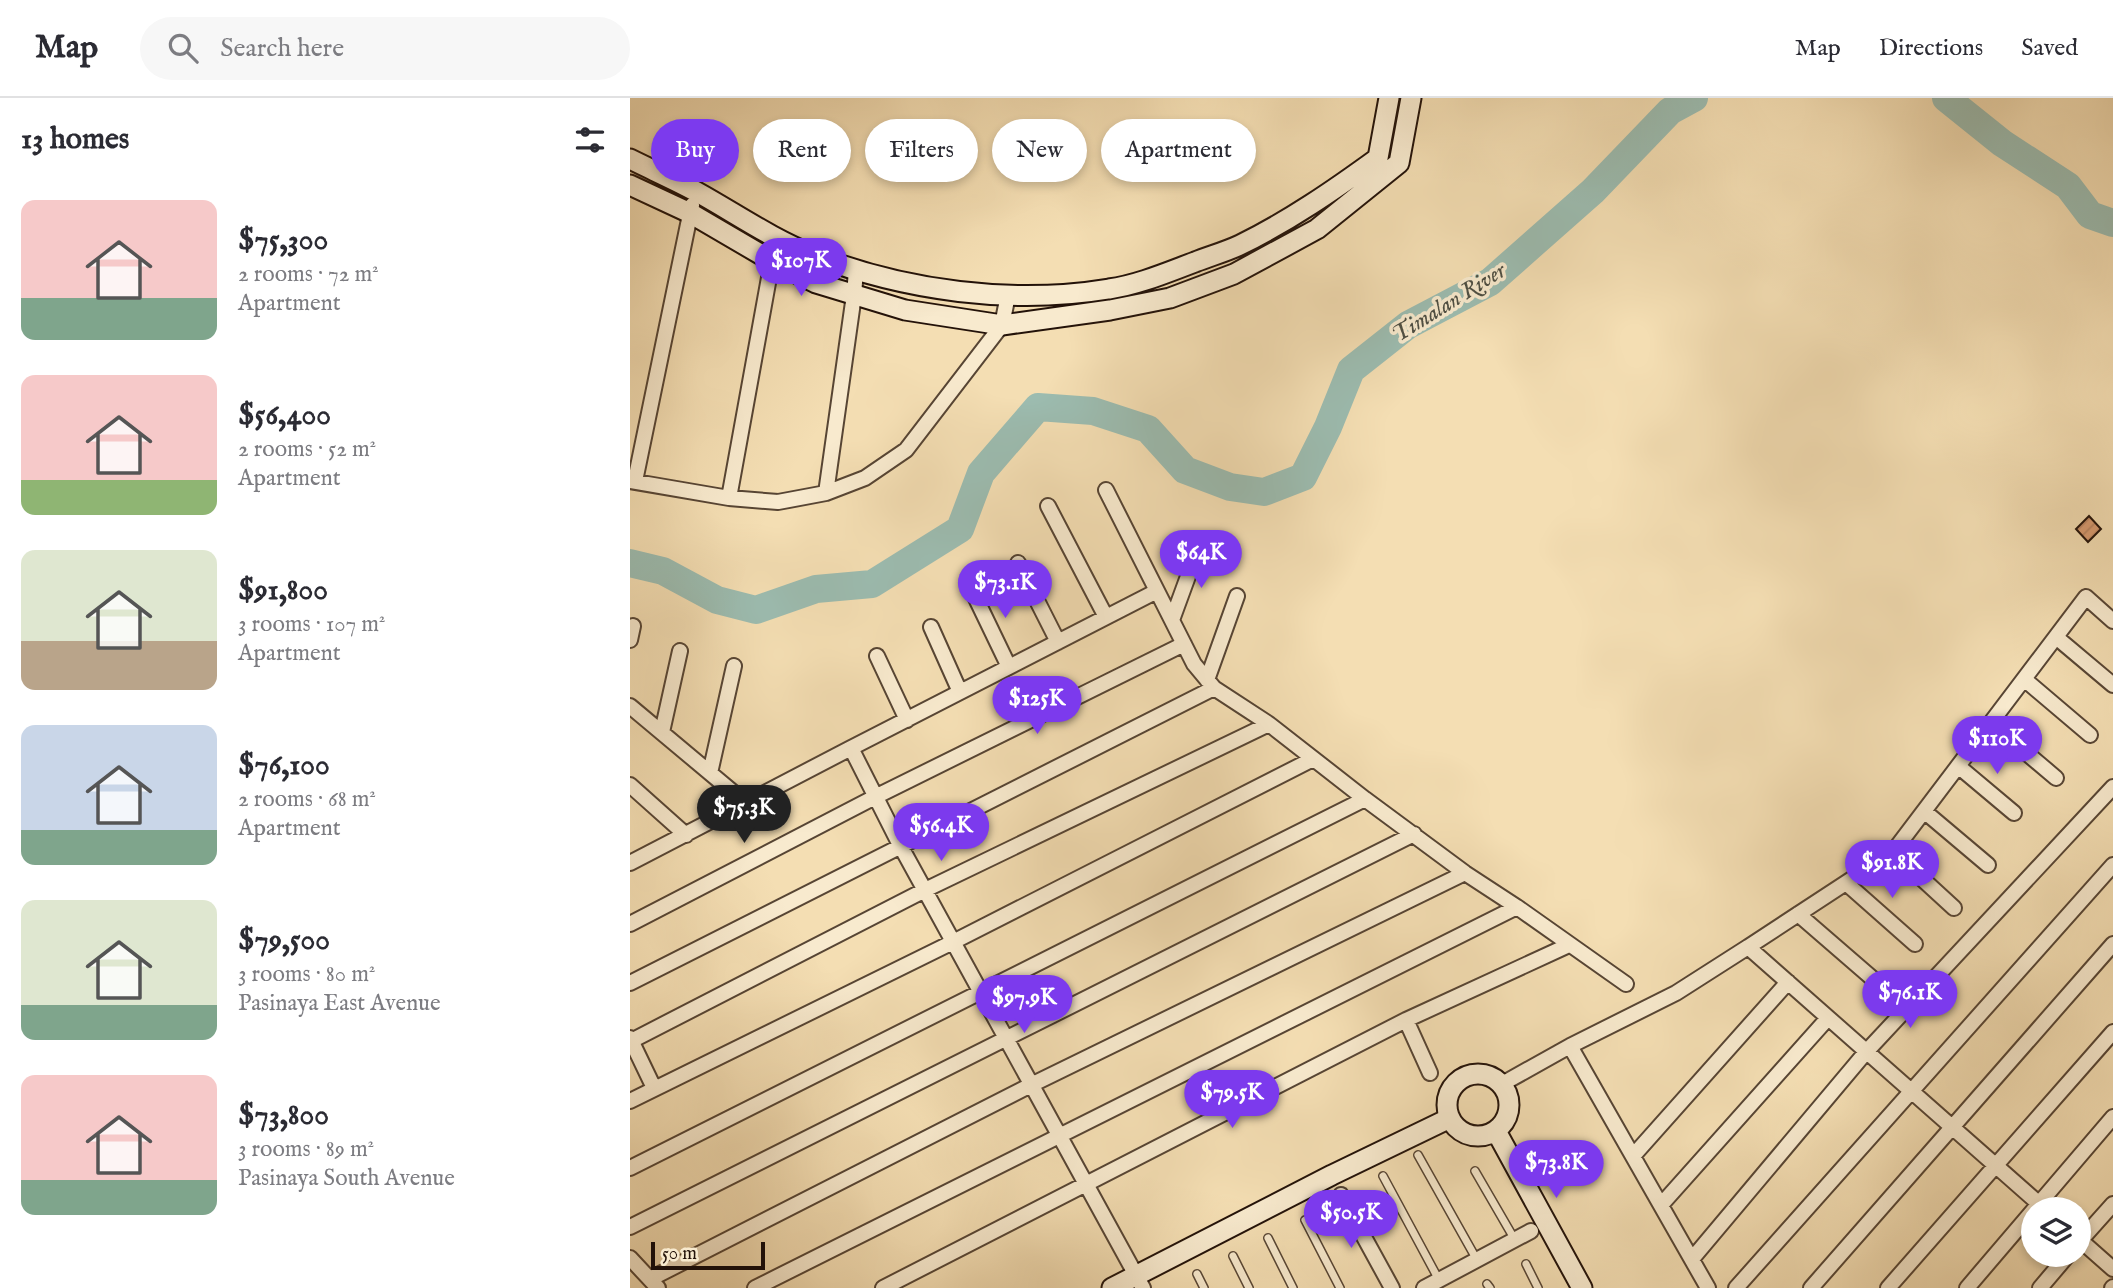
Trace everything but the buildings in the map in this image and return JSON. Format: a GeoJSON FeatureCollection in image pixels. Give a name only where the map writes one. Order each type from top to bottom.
{"type":"FeatureCollection","features":[{"type":"Feature","properties":{"kind":"street"},"geometry":{"type":"LineString","coordinates":[[630,159],[696,191],[778,239],[812,255],[856,270],[903,283],[1009,295],[1055,296],[1112,289],[1165,273],[1238,246],[1312,205],[1378,158],[1389,98]]}},
{"type":"Feature","properties":{"kind":"street"},"geometry":{"type":"LineString","coordinates":[[630,184],[690,213],[772,261],[816,283],[905,310],[1002,325],[1170,299],[1234,274],[1317,229],[1399,163],[1411,98]]}},
{"type":"Feature","properties":{"kind":"street"},"geometry":{"type":"LineString","coordinates":[[696,191],[632,481],[729,498],[778,502],[827,493],[865,478],[906,450],[1002,325],[1009,295]]}},
{"type":"Feature","properties":{"kind":"street"},"geometry":{"type":"LineString","coordinates":[[729,498],[778,239]]}},
{"type":"Feature","properties":{"kind":"street"},"geometry":{"type":"LineString","coordinates":[[827,493],[855,295],[856,270]]}},
{"type":"Feature","properties":{"kind":"street"},"geometry":{"type":"LineString","coordinates":[[1106,490],[1194,664],[1211,684],[1269,724],[1465,873],[1626,984]]}},
{"type":"Feature","properties":{"kind":"street"},"geometry":{"type":"LineString","coordinates":[[1048,506],[1106,617]]}},
{"type":"Feature","properties":{"kind":"street"},"geometry":{"type":"LineString","coordinates":[[1172,620],[1198,549]]}},
{"type":"Feature","properties":{"kind":"street"},"geometry":{"type":"LineString","coordinates":[[1018,563],[1058,642]]}},
{"type":"Feature","properties":{"kind":"street"},"geometry":{"type":"LineString","coordinates":[[971,587],[1009,667]]}},
{"type":"Feature","properties":{"kind":"street"},"geometry":{"type":"LineString","coordinates":[[631,860],[747,804],[1157,591]]}},
{"type":"Feature","properties":{"kind":"street"},"geometry":{"type":"LineString","coordinates":[[630,983],[1211,684],[1237,596]]}},
{"type":"Feature","properties":{"kind":"street"},"geometry":{"type":"LineString","coordinates":[[1502,1084],[1570,1046],[1676,993],[1893,852],[2086,597],[2113,621]]}},
{"type":"Feature","properties":{"kind":"street"},"geometry":{"type":"LineString","coordinates":[[930,627],[960,692]]}},
{"type":"Feature","properties":{"kind":"street"},"geometry":{"type":"LineString","coordinates":[[2056,637],[2113,685]]}},
{"type":"Feature","properties":{"kind":"street"},"geometry":{"type":"LineString","coordinates":[[630,924],[875,797],[1184,644]]}},
{"type":"Feature","properties":{"kind":"street"},"geometry":{"type":"LineString","coordinates":[[662,732],[680,651]]}},
{"type":"Feature","properties":{"kind":"street"},"geometry":{"type":"LineString","coordinates":[[877,656],[907,719]]}},
{"type":"Feature","properties":{"kind":"street"},"geometry":{"type":"LineString","coordinates":[[710,773],[734,666]]}},
{"type":"Feature","properties":{"kind":"street"},"geometry":{"type":"LineString","coordinates":[[2024,679],[2091,735]]}},
{"type":"Feature","properties":{"kind":"street"},"geometry":{"type":"LineString","coordinates":[[630,706],[747,804]]}},
{"type":"Feature","properties":{"kind":"street"},"geometry":{"type":"LineString","coordinates":[[1991,723],[2056,778]]}},
{"type":"Feature","properties":{"kind":"street"},"geometry":{"type":"LineString","coordinates":[[654,1088],[631,1040],[925,890],[1269,724]]}},
{"type":"Feature","properties":{"kind":"street"},"geometry":{"type":"LineString","coordinates":[[851,748],[900,845],[1140,1282]]}},
{"type":"Feature","properties":{"kind":"street"},"geometry":{"type":"LineString","coordinates":[[630,1101],[953,942],[1313,759]]}},
{"type":"Feature","properties":{"kind":"street"},"geometry":{"type":"LineString","coordinates":[[1958,766],[2014,813]]}},
{"type":"Feature","properties":{"kind":"street"},"geometry":{"type":"LineString","coordinates":[[630,785],[686,835]]}},
{"type":"Feature","properties":{"kind":"street"},"geometry":{"type":"LineString","coordinates":[[1692,1259],[1866,1052],[2113,787]]}},
{"type":"Feature","properties":{"kind":"street"},"geometry":{"type":"LineString","coordinates":[[630,1168],[1365,799]]}},
{"type":"Feature","properties":{"kind":"street"},"geometry":{"type":"LineString","coordinates":[[1924,811],[1988,865]]}},
{"type":"Feature","properties":{"kind":"street"},"geometry":{"type":"LineString","coordinates":[[630,1227],[1414,834]]}},
{"type":"Feature","properties":{"kind":"street"},"geometry":{"type":"LineString","coordinates":[[1893,852],[1954,908]]}},
{"type":"Feature","properties":{"kind":"street"},"geometry":{"type":"LineString","coordinates":[[1736,1288],[2113,864]]}},
{"type":"Feature","properties":{"kind":"street"},"geometry":{"type":"LineString","coordinates":[[630,1258],[654,1284],[1031,1085],[1465,873]]}},
{"type":"Feature","properties":{"kind":"street"},"geometry":{"type":"LineString","coordinates":[[1846,883],[1915,944]]}},
{"type":"Feature","properties":{"kind":"street"},"geometry":{"type":"LineString","coordinates":[[755,1288],[1517,907]]}},
{"type":"Feature","properties":{"kind":"street"},"geometry":{"type":"LineString","coordinates":[[1798,914],[1880,985]]}},
{"type":"Feature","properties":{"kind":"street"},"geometry":{"type":"LineString","coordinates":[[1811,1288],[2113,944]]}},
{"type":"Feature","properties":{"kind":"street"},"geometry":{"type":"LineString","coordinates":[[883,1288],[1406,1020],[1569,946]]}},
{"type":"Feature","properties":{"kind":"street"},"geometry":{"type":"LineString","coordinates":[[1748,947],[2032,1197]]}},
{"type":"Feature","properties":{"kind":"street"},"geometry":{"type":"LineString","coordinates":[[1633,1156],[1788,982]]}},
{"type":"Feature","properties":{"kind":"street"},"geometry":{"type":"LineString","coordinates":[[1661,1205],[1828,1018]]}},
{"type":"Feature","properties":{"kind":"street"},"geometry":{"type":"LineString","coordinates":[[1406,1020],[1430,1073]]}},
{"type":"Feature","properties":{"kind":"street"},"geometry":{"type":"LineString","coordinates":[[1888,1288],[2113,1032]]}},
{"type":"Feature","properties":{"kind":"street"},"geometry":{"type":"LineString","coordinates":[[1570,1046],[1709,1288]]}},
{"type":"Feature","properties":{"kind":"street"},"geometry":{"type":"LineString","coordinates":[[1473,1074],[1489,1075],[1502,1084],[1510,1106],[1505,1121],[1496,1131],[1472,1136],[1458,1130],[1450,1118],[1448,1098],[1454,1085],[1465,1076],[1473,1074]]}},
{"type":"Feature","properties":{"kind":"street"},"geometry":{"type":"LineString","coordinates":[[2049,1197],[2113,1117]]}},
{"type":"Feature","properties":{"kind":"street"},"geometry":{"type":"LineString","coordinates":[[1111,1288],[1140,1282],[1450,1118]]}},
{"type":"Feature","properties":{"kind":"street"},"geometry":{"type":"LineString","coordinates":[[1496,1131],[1582,1288]]}},
{"type":"Feature","properties":{"kind":"street"},"geometry":{"type":"LineString","coordinates":[[1341,1195],[1392,1288]]}},
{"type":"Feature","properties":{"kind":"street"},"geometry":{"type":"LineString","coordinates":[[2091,1227],[2113,1203]]}},
{"type":"Feature","properties":{"kind":"street"},"geometry":{"type":"LineString","coordinates":[[1967,1288],[2021,1229]]}},
{"type":"Feature","properties":{"kind":"street"},"geometry":{"type":"LineString","coordinates":[[1424,1288],[1531,1231]]}},
{"type":"Feature","properties":{"kind":"street"},"geometry":{"type":"LineString","coordinates":[[2091,1250],[2113,1269]]}},
{"type":"Feature","properties":{"kind":"street"},"geometry":{"type":"LineString","coordinates":[[2040,1288],[2058,1267]]}},
{"type":"Feature","properties":{"kind":"lane"},"geometry":{"type":"LineString","coordinates":[[1418,1155],[1477,1260]]}},
{"type":"Feature","properties":{"kind":"lane"},"geometry":{"type":"LineString","coordinates":[[1475,1171],[1515,1240]]}},
{"type":"Feature","properties":{"kind":"lane"},"geometry":{"type":"LineString","coordinates":[[1383,1176],[1439,1280]]}},
{"type":"Feature","properties":{"kind":"lane"},"geometry":{"type":"LineString","coordinates":[[1305,1220],[1340,1288]]}},
{"type":"Feature","properties":{"kind":"lane"},"geometry":{"type":"LineString","coordinates":[[1268,1238],[1293,1288]]}},
{"type":"Feature","properties":{"kind":"lane"},"geometry":{"type":"LineString","coordinates":[[1233,1256],[1249,1288]]}},
{"type":"Feature","properties":{"kind":"lane"},"geometry":{"type":"LineString","coordinates":[[1525,1264],[1538,1288]]}},
{"type":"Feature","properties":{"kind":"lane"},"geometry":{"type":"LineString","coordinates":[[1197,1274],[1204,1288]]}},
{"type":"Feature","properties":{"kind":"waterway","name":"Timalan River"},"geometry":{"type":"LineString","coordinates":[[630,563],[663,571],[717,600],[756,610],[816,589],[872,584],[960,529],[981,473],[1038,407],[1093,411],[1148,429],[1185,470],[1230,487],[1264,492],[1303,477],[1328,427],[1351,370],[1408,325],[1490,282],[1593,191],[1670,111],[1694,98]]}},
{"type":"Feature","properties":{"kind":"waterway","name":"Timalan River"},"geometry":{"type":"LineString","coordinates":[[1946,98],[2002,143],[2068,186],[2090,215],[2113,223]]}}]}
